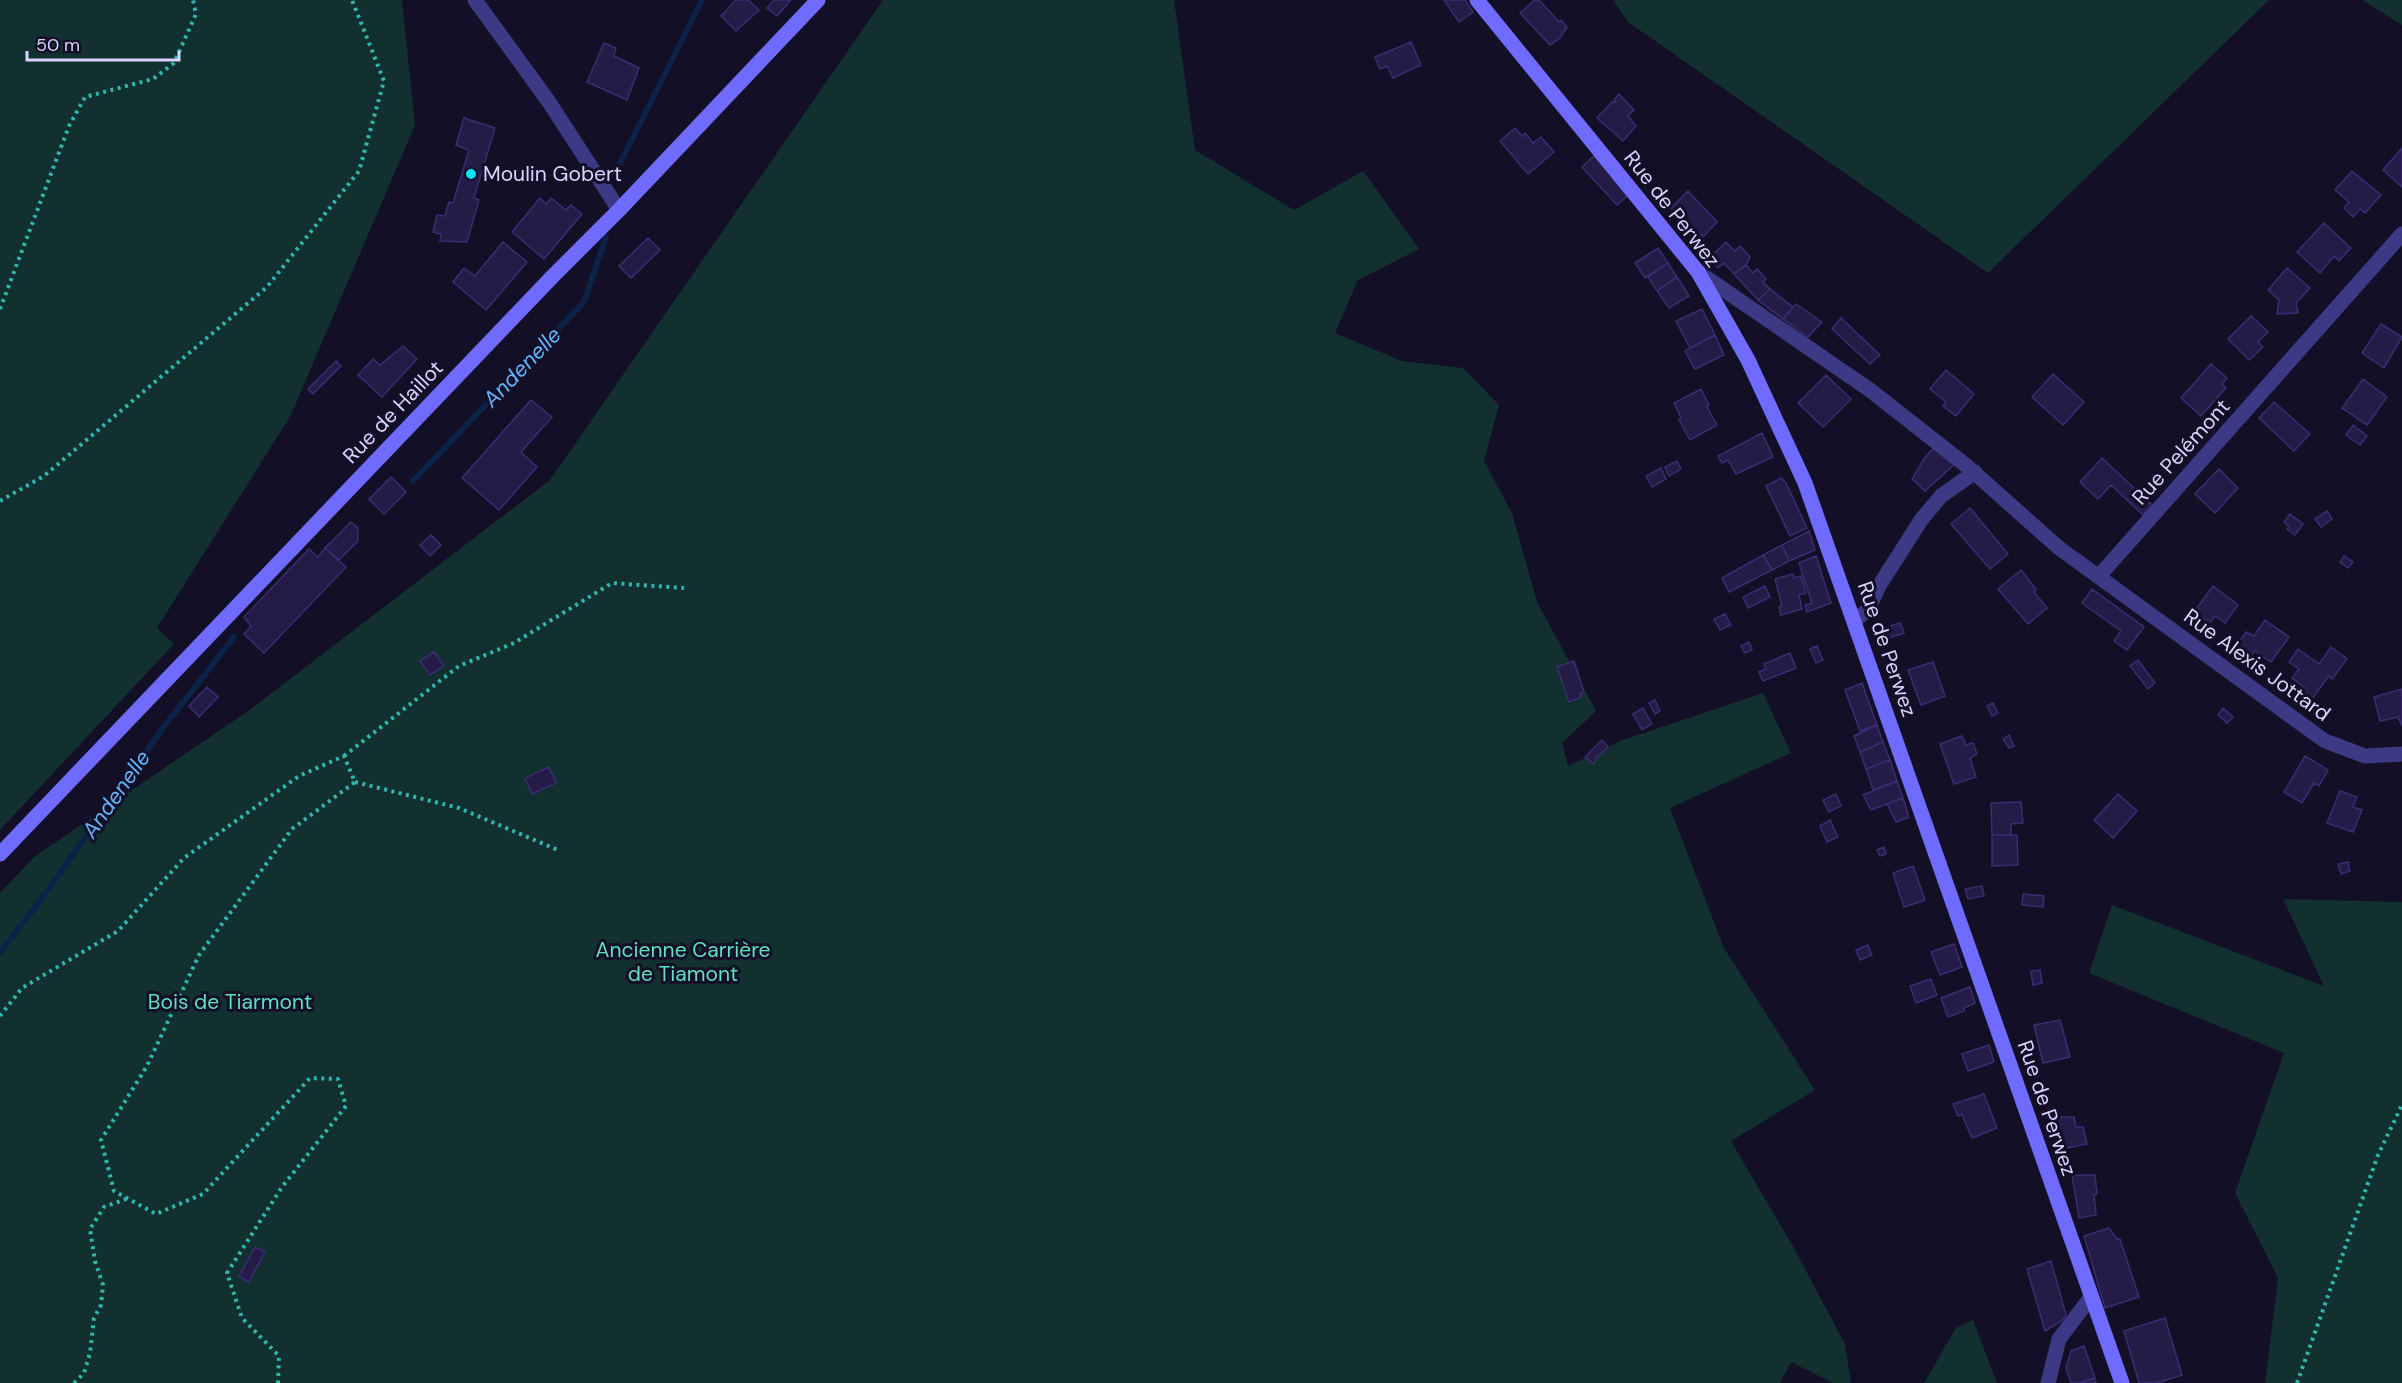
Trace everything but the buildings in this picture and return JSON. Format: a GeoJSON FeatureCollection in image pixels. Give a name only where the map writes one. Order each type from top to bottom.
{"type":"FeatureCollection","features":[{"type":"Feature","properties":{"kind":"street"},"geometry":{"type":"LineString","coordinates":[[475,0],[549,102],[619,210]]}},
{"type":"Feature","properties":{"kind":"street","name":"Rue de Haillot"},"geometry":{"type":"LineString","coordinates":[[0,854],[818,0]]}},
{"type":"Feature","properties":{"kind":"street","name":"Rue de Perwez"},"geometry":{"type":"LineString","coordinates":[[1477,0],[1698,272],[1748,360],[1805,483],[2122,1383]]}},
{"type":"Feature","properties":{"kind":"street","name":"Rue Pelémont"},"geometry":{"type":"LineString","coordinates":[[2099,576],[2402,234]]}},
{"type":"Feature","properties":{"kind":"street"},"geometry":{"type":"LineString","coordinates":[[1698,272],[1870,390],[1975,472],[2059,548],[2099,576]]}},
{"type":"Feature","properties":{"kind":"street"},"geometry":{"type":"LineString","coordinates":[[1855,621],[1868,610],[1880,586],[1921,520],[1941,496],[1975,472]]}},
{"type":"Feature","properties":{"kind":"street","name":"Rue Alexis Jottard"},"geometry":{"type":"LineString","coordinates":[[2099,576],[2325,741],[2365,756],[2402,753]]}},
{"type":"Feature","properties":{"kind":"street"},"geometry":{"type":"LineString","coordinates":[[2048,1383],[2059,1339],[2091,1297]]}},
{"type":"Feature","properties":{"kind":"path"},"geometry":{"type":"LineString","coordinates":[[0,309],[69,126],[85,97],[153,79],[174,63],[196,14],[193,0]]}},
{"type":"Feature","properties":{"kind":"path"},"geometry":{"type":"LineString","coordinates":[[0,501],[44,476],[267,286],[359,171],[384,81],[352,0]]}},
{"type":"Feature","properties":{"kind":"path"},"geometry":{"type":"LineString","coordinates":[[0,1016],[22,988],[118,931],[184,858],[299,776],[344,756],[459,666],[514,643],[612,583],[684,588]]}},
{"type":"Feature","properties":{"kind":"path"},"geometry":{"type":"LineString","coordinates":[[344,756],[355,782]]}},
{"type":"Feature","properties":{"kind":"path"},"geometry":{"type":"LineString","coordinates":[[355,782],[459,808],[558,850]]}},
{"type":"Feature","properties":{"kind":"path"},"geometry":{"type":"LineString","coordinates":[[278,1383],[279,1356],[242,1318],[227,1273],[282,1187],[346,1106],[338,1078],[310,1078],[203,1194],[156,1214],[114,1191],[101,1140],[147,1066],[199,955],[292,829],[355,782]]}},
{"type":"Feature","properties":{"kind":"path"},"geometry":{"type":"LineString","coordinates":[[2297,1383],[2378,1155],[2402,1104]]}},
{"type":"Feature","properties":{"kind":"path"},"geometry":{"type":"LineString","coordinates":[[74,1383],[84,1373],[90,1353],[94,1318],[101,1305],[103,1285],[94,1261],[90,1229],[104,1207],[127,1198]]}},
{"type":"Feature","properties":{"kind":"green space"},"geometry":{"type":"Polygon","coordinates":[[[0,0],[402,0],[415,125],[291,415],[157,628],[174,644],[0,830],[0,0]]]}},
{"type":"Feature","properties":{"kind":"green space"},"geometry":{"type":"Polygon","coordinates":[[[883,0],[1174,0],[1195,150],[1294,210],[1363,171],[1419,249],[1358,280],[1335,333],[1402,361],[1463,368],[1499,405],[1484,461],[1512,513],[1537,602],[1596,711],[1562,743],[1568,766],[1623,740],[1763,693],[1791,753],[1670,808],[1724,948],[1815,1090],[1731,1141],[1795,1250],[1845,1344],[1851,1383],[1833,1383],[1791,1362],[1780,1383],[0,1383],[0,893],[34,857],[248,711],[550,480],[883,0]]]}},
{"type":"Feature","properties":{"kind":"green space"},"geometry":{"type":"Polygon","coordinates":[[[1613,0],[2269,0],[1988,273],[1628,22],[1613,0]]]}},
{"type":"Feature","properties":{"kind":"green space"},"geometry":{"type":"Polygon","coordinates":[[[2362,0],[2402,0],[2402,25],[2362,0]]]}},
{"type":"Feature","properties":{"kind":"green space"},"geometry":{"type":"Polygon","coordinates":[[[2283,899],[2402,902],[2402,1383],[2265,1383],[2278,1278],[2235,1193],[2284,1053],[2089,973],[2112,905],[2324,986],[2283,899]]]}},
{"type":"Feature","properties":{"kind":"green space"},"geometry":{"type":"Polygon","coordinates":[[[1973,1320],[1997,1383],[1924,1383],[1956,1328],[1973,1320]]]}},
{"type":"Feature","properties":{"kind":"waterway","name":"Andenelle"},"geometry":{"type":"LineString","coordinates":[[614,175],[702,0]]}},
{"type":"Feature","properties":{"kind":"waterway","name":"Andenelle"},"geometry":{"type":"LineString","coordinates":[[413,481],[584,302],[606,237]]}},
{"type":"Feature","properties":{"kind":"waterway","name":"Andenelle"},"geometry":{"type":"LineString","coordinates":[[0,952],[40,901],[163,728],[234,637]]}},
{"type":"Feature","properties":{"kind":"place","name":"Moulin Gobert"},"geometry":{"type":"Point","coordinates":[471,174]}},
{"type":"Feature","properties":{"kind":"park label","name":"Ancienne Carrière de Tiamont"},"geometry":{"type":"Point","coordinates":[683,962]}},
{"type":"Feature","properties":{"kind":"park label","name":"Bois de Tiarmont"},"geometry":{"type":"Point","coordinates":[230,1002]}}]}
